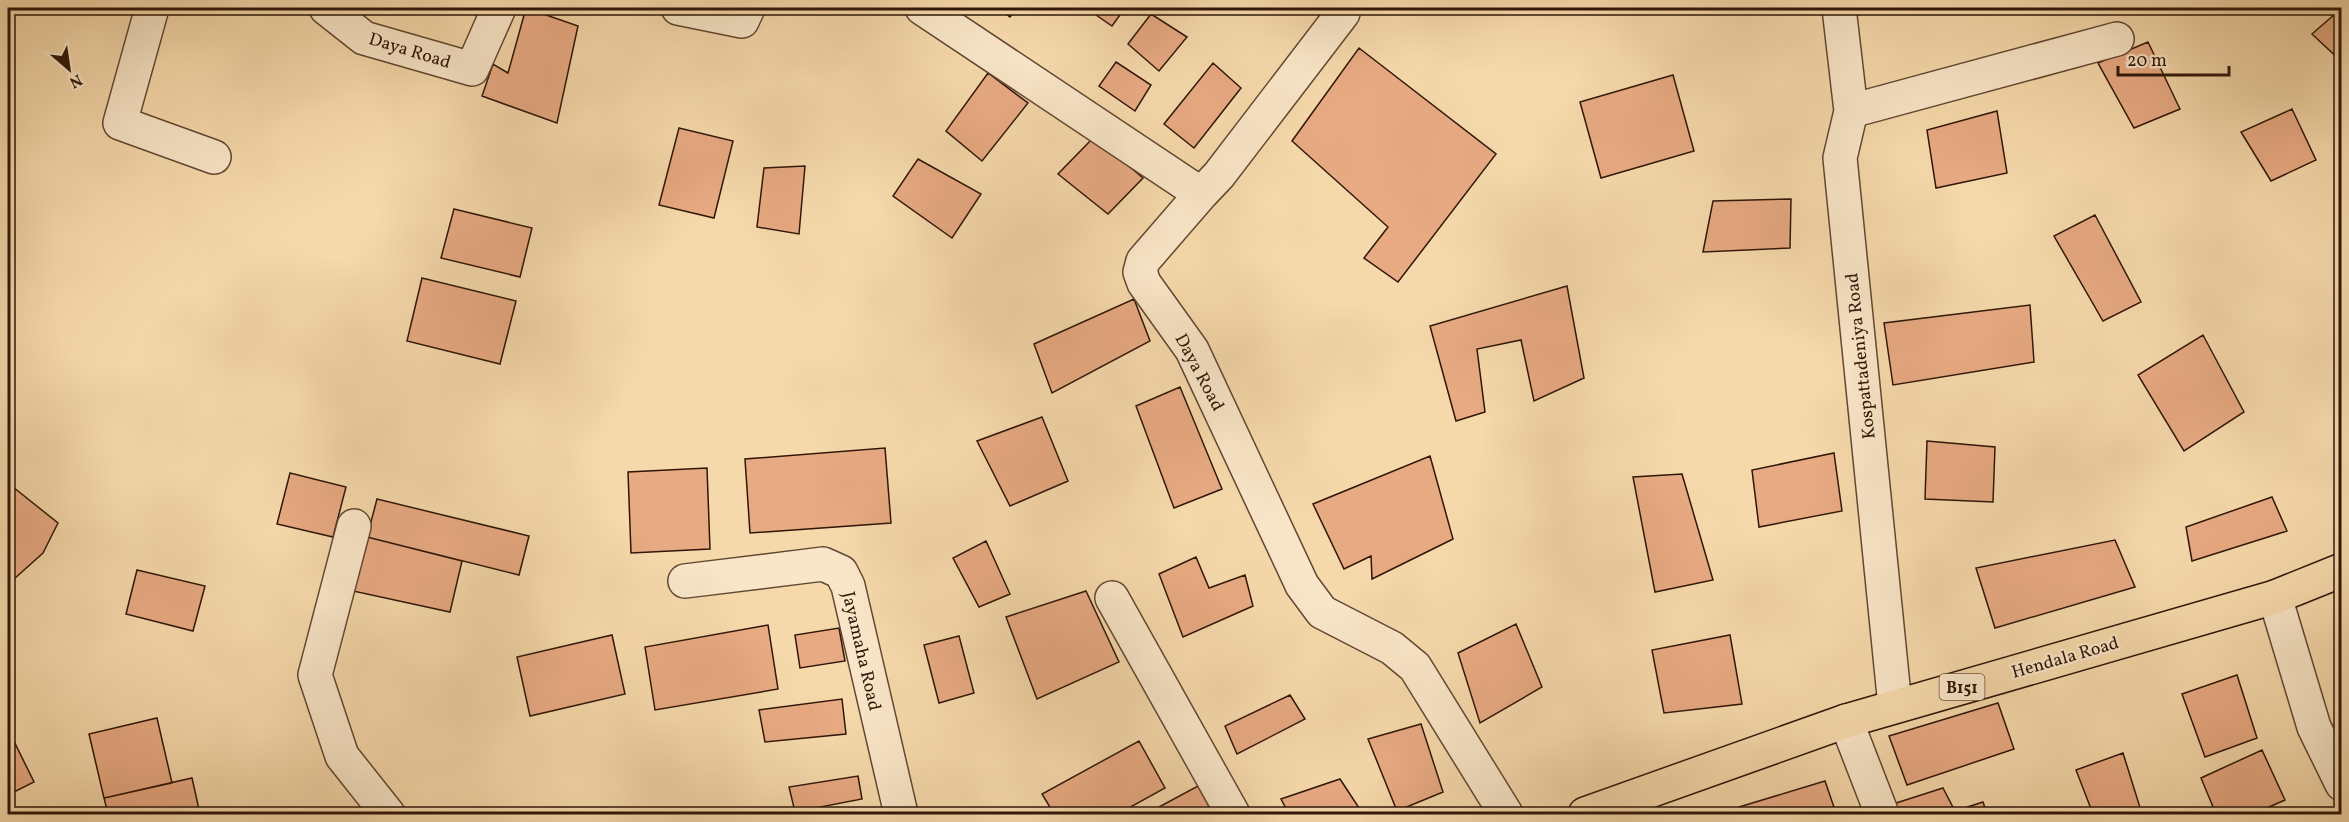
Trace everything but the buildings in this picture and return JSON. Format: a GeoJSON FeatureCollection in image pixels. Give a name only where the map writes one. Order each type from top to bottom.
{"type":"FeatureCollection","features":[{"type":"Feature","properties":{"kind":"main road","name":"Hendala Road"},"geometry":{"type":"LineString","coordinates":[[1585,814],[1846,721],[2275,597],[2342,570]]}},
{"type":"Feature","properties":{"kind":"street"},"geometry":{"type":"LineString","coordinates":[[152,8],[120,123],[214,158]]}},
{"type":"Feature","properties":{"kind":"street","name":"Daya Road"},"geometry":{"type":"LineString","coordinates":[[326,8],[364,38],[472,69],[498,8]]}},
{"type":"Feature","properties":{"kind":"street"},"geometry":{"type":"LineString","coordinates":[[678,8],[742,21],[748,8]]}},
{"type":"Feature","properties":{"kind":"street"},"geometry":{"type":"LineString","coordinates":[[922,8],[1201,194]]}},
{"type":"Feature","properties":{"kind":"street","name":"Daya Road"},"geometry":{"type":"LineString","coordinates":[[1344,8],[1343,13],[1219,175],[1143,261],[1140,272],[1144,283],[1192,350],[1302,585],[1322,612],[1392,648],[1415,667],[1506,814]]}},
{"type":"Feature","properties":{"kind":"street","name":"Kospattadeniya Road"},"geometry":{"type":"LineString","coordinates":[[1839,8],[1851,111],[1840,158],[1895,706]]}},
{"type":"Feature","properties":{"kind":"street"},"geometry":{"type":"LineString","coordinates":[[1851,111],[2117,39]]}},
{"type":"Feature","properties":{"kind":"street"},"geometry":{"type":"LineString","coordinates":[[354,526],[315,675],[342,756],[388,814]]}},
{"type":"Feature","properties":{"kind":"street","name":"Jayamaha Road"},"geometry":{"type":"LineString","coordinates":[[685,581],[823,564],[841,572],[848,586],[901,814]]}},
{"type":"Feature","properties":{"kind":"street"},"geometry":{"type":"LineString","coordinates":[[2275,597],[2314,728],[2342,784]]}},
{"type":"Feature","properties":{"kind":"street"},"geometry":{"type":"LineString","coordinates":[[1112,598],[1233,814]]}},
{"type":"Feature","properties":{"kind":"street"},"geometry":{"type":"LineString","coordinates":[[1846,721],[1882,814]]}}]}
